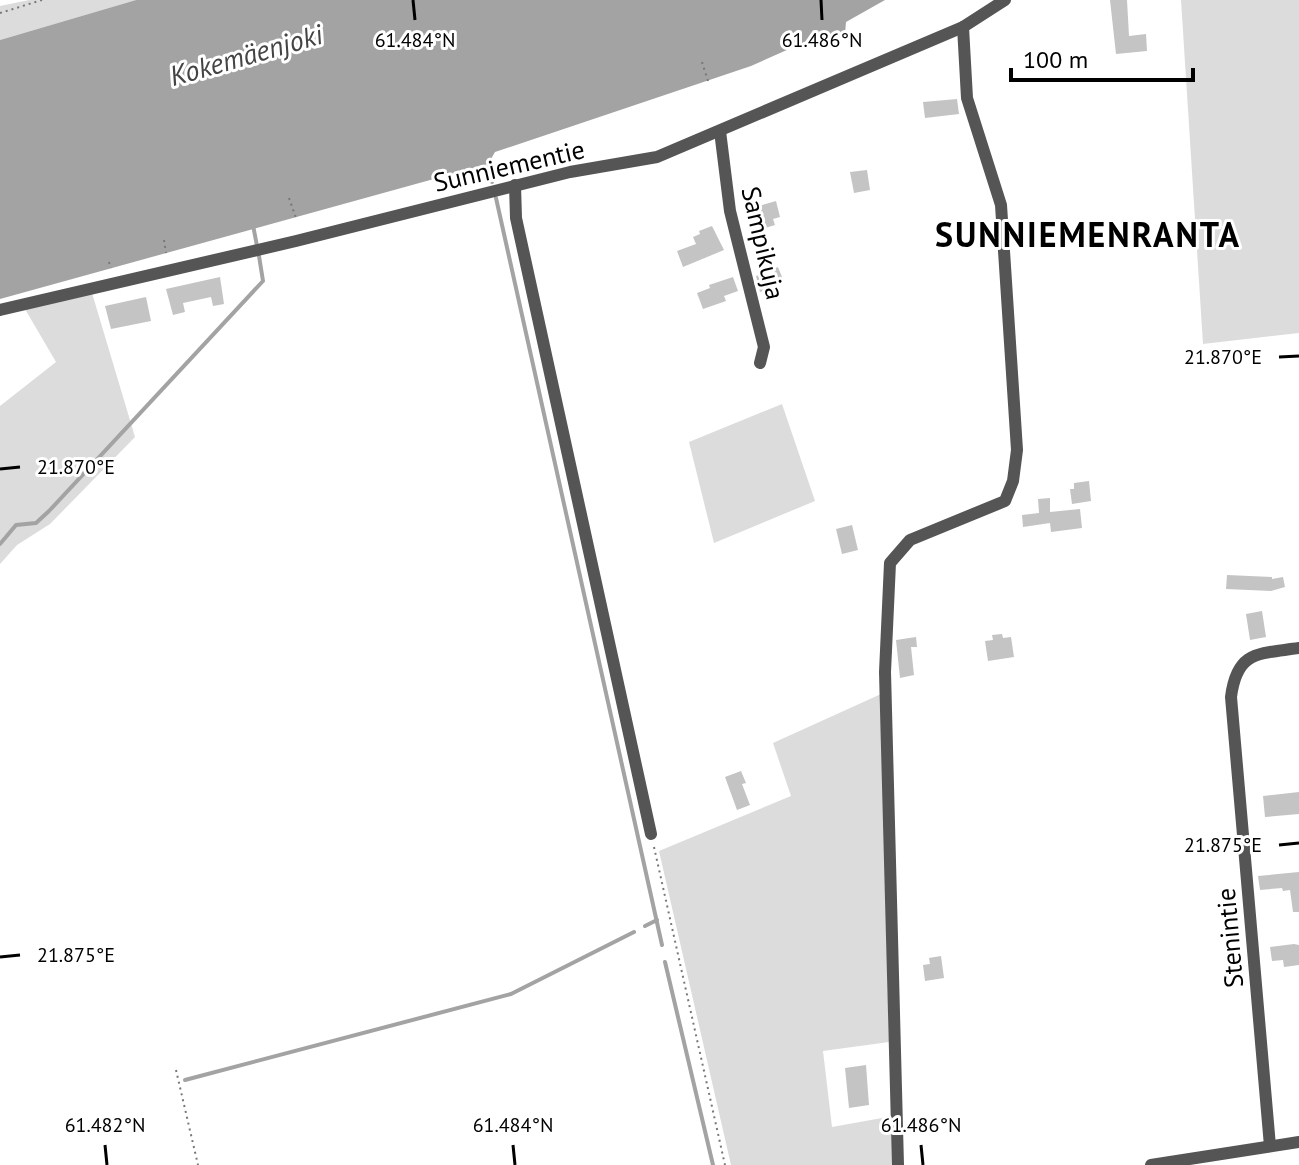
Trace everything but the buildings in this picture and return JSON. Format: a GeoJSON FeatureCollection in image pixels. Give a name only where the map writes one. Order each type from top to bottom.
{"type":"FeatureCollection","features":[{"type":"Feature","properties":{"kind":"street","name":"Sunniementie"},"geometry":{"type":"LineString","coordinates":[[0,310],[296,241],[570,172],[657,157],[963,27],[1005,0]]}},
{"type":"Feature","properties":{"kind":"street"},"geometry":{"type":"LineString","coordinates":[[898,1165],[885,672],[890,563],[910,540],[1005,501],[1013,481],[1017,450],[1001,205],[967,98],[963,27]]}},
{"type":"Feature","properties":{"kind":"street","name":"Sampikuja"},"geometry":{"type":"LineString","coordinates":[[720,131],[730,211],[764,347],[760,363]]}},
{"type":"Feature","properties":{"kind":"street"},"geometry":{"type":"LineString","coordinates":[[515,185],[516,218],[651,834]]}},
{"type":"Feature","properties":{"kind":"street","name":"Stenintie"},"geometry":{"type":"LineString","coordinates":[[1270,1146],[1231,697],[1234,676],[1242,663],[1255,655],[1299,648]]}},
{"type":"Feature","properties":{"kind":"street"},"geometry":{"type":"LineString","coordinates":[[1151,1165],[1299,1142]]}},
{"type":"Feature","properties":{"kind":"path"},"geometry":{"type":"LineString","coordinates":[[0,13],[42,0]]}},
{"type":"Feature","properties":{"kind":"path"},"geometry":{"type":"LineString","coordinates":[[702,62],[708,81]]}},
{"type":"Feature","properties":{"kind":"path"},"geometry":{"type":"LineString","coordinates":[[289,198],[296,218]]}},
{"type":"Feature","properties":{"kind":"path"},"geometry":{"type":"LineString","coordinates":[[164,240],[166,253]]}},
{"type":"Feature","properties":{"kind":"path"},"geometry":{"type":"LineString","coordinates":[[109,262],[111,268]]}},
{"type":"Feature","properties":{"kind":"path"},"geometry":{"type":"LineString","coordinates":[[651,834],[725,1165]]}},
{"type":"Feature","properties":{"kind":"path"},"geometry":{"type":"LineString","coordinates":[[176,1070],[198,1165]]}},
{"type":"Feature","properties":{"kind":"shaded area"},"geometry":{"type":"Polygon","coordinates":[[[29,0],[136,0],[0,40],[0,6],[29,0]]]}},
{"type":"Feature","properties":{"kind":"shaded area"},"geometry":{"type":"Polygon","coordinates":[[[1181,0],[1299,0],[1299,333],[1203,344],[1181,0]]]}},
{"type":"Feature","properties":{"kind":"shaded area"},"geometry":{"type":"Polygon","coordinates":[[[92,293],[135,437],[50,524],[17,545],[0,564],[0,406],[56,362],[25,309],[92,293]]]}},
{"type":"Feature","properties":{"kind":"shaded area"},"geometry":{"type":"Polygon","coordinates":[[[782,404],[815,501],[714,543],[689,442],[782,404]]]}},
{"type":"Feature","properties":{"kind":"shaded area"},"geometry":{"type":"Polygon","coordinates":[[[881,694],[889,1042],[823,1051],[832,1127],[893,1116],[894,1165],[731,1165],[659,851],[791,796],[773,743],[881,694]]]}},
{"type":"Feature","properties":{"kind":"water","name":"Kokemäenjoki"},"geometry":{"type":"Polygon","coordinates":[[[136,0],[885,0],[846,22],[845,34],[839,38],[823,34],[751,66],[495,152],[488,164],[0,299],[0,40],[136,0]]]}},
{"type":"Feature","properties":{"kind":"waterway"},"geometry":{"type":"LineString","coordinates":[[488,161],[492,182]]}},
{"type":"Feature","properties":{"kind":"waterway"},"geometry":{"type":"LineString","coordinates":[[496,198],[662,945]]}},
{"type":"Feature","properties":{"kind":"waterway"},"geometry":{"type":"LineString","coordinates":[[253,225],[257,246]]}},
{"type":"Feature","properties":{"kind":"waterway"},"geometry":{"type":"LineString","coordinates":[[0,544],[16,525],[36,523],[49,511],[263,281],[259,256]]}},
{"type":"Feature","properties":{"kind":"waterway"},"geometry":{"type":"LineString","coordinates":[[645,926],[657,920]]}},
{"type":"Feature","properties":{"kind":"waterway"},"geometry":{"type":"LineString","coordinates":[[185,1080],[511,994],[634,932]]}},
{"type":"Feature","properties":{"kind":"waterway"},"geometry":{"type":"LineString","coordinates":[[665,962],[713,1165]]}},
{"type":"Feature","properties":{"kind":"district","name":"SUNNIEMENRANTA"},"geometry":{"type":"Point","coordinates":[1088,235]}}]}
